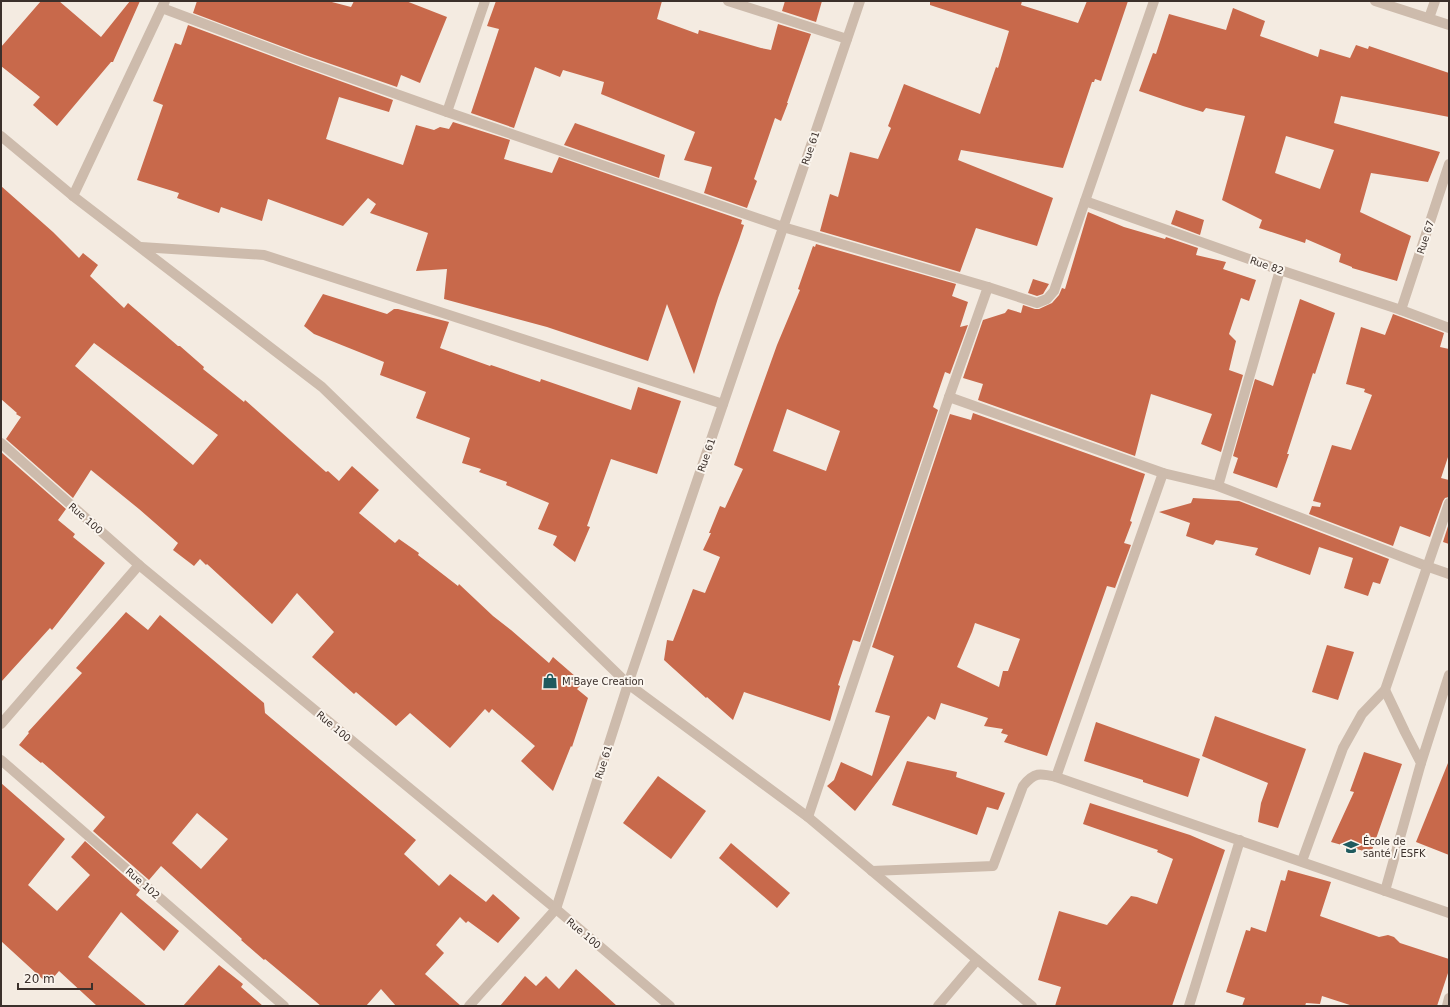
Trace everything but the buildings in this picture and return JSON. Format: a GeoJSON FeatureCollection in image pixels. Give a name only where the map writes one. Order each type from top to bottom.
{"type":"FeatureCollection","features":[{"type":"Feature","properties":{"kind":"street"},"geometry":{"type":"LineString","coordinates":[[448,112],[485,1]]}},
{"type":"Feature","properties":{"kind":"street"},"geometry":{"type":"LineString","coordinates":[[728,1],[847,39]]}},
{"type":"Feature","properties":{"kind":"street","name":"Rue 61"},"geometry":{"type":"LineString","coordinates":[[556,909],[628,684],[860,1]]}},
{"type":"Feature","properties":{"kind":"street"},"geometry":{"type":"LineString","coordinates":[[73,196],[163,5],[304,61],[448,112],[784,227],[988,287],[1036,304],[1047,299],[1054,291],[1154,1]]}},
{"type":"Feature","properties":{"kind":"street"},"geometry":{"type":"LineString","coordinates":[[1375,1],[1449,25]]}},
{"type":"Feature","properties":{"kind":"street"},"geometry":{"type":"LineString","coordinates":[[1429,18],[1435,1]]}},
{"type":"Feature","properties":{"kind":"street"},"geometry":{"type":"LineString","coordinates":[[1,136],[73,196],[322,387],[628,684],[808,817],[1032,1006]]}},
{"type":"Feature","properties":{"kind":"street","name":"Rue 67"},"geometry":{"type":"LineString","coordinates":[[1401,310],[1449,164]]}},
{"type":"Feature","properties":{"kind":"street","name":"Rue 82"},"geometry":{"type":"LineString","coordinates":[[1085,201],[1449,328]]}},
{"type":"Feature","properties":{"kind":"street"},"geometry":{"type":"LineString","coordinates":[[141,247],[264,255],[724,404]]}},
{"type":"Feature","properties":{"kind":"street"},"geometry":{"type":"LineString","coordinates":[[1218,486],[1280,270]]}},
{"type":"Feature","properties":{"kind":"street"},"geometry":{"type":"LineString","coordinates":[[808,817],[949,397],[988,287]]}},
{"type":"Feature","properties":{"kind":"street"},"geometry":{"type":"LineString","coordinates":[[949,397],[1163,472],[1218,486],[1449,574]]}},
{"type":"Feature","properties":{"kind":"street","name":"Rue 100"},"geometry":{"type":"LineString","coordinates":[[1,444],[139,565],[556,909],[670,1006]]}},
{"type":"Feature","properties":{"kind":"street"},"geometry":{"type":"LineString","coordinates":[[1056,777],[1163,472]]}},
{"type":"Feature","properties":{"kind":"street"},"geometry":{"type":"LineString","coordinates":[[1302,862],[1343,748],[1362,714],[1385,690],[1426,566],[1449,503]]}},
{"type":"Feature","properties":{"kind":"street"},"geometry":{"type":"LineString","coordinates":[[1,724],[139,565]]}},
{"type":"Feature","properties":{"kind":"street"},"geometry":{"type":"LineString","coordinates":[[1385,891],[1421,762],[1449,675]]}},
{"type":"Feature","properties":{"kind":"street"},"geometry":{"type":"LineString","coordinates":[[1385,690],[1421,762]]}},
{"type":"Feature","properties":{"kind":"street","name":"Rue 102"},"geometry":{"type":"LineString","coordinates":[[1,760],[284,1006]]}},
{"type":"Feature","properties":{"kind":"street"},"geometry":{"type":"LineString","coordinates":[[872,871],[994,866],[1023,786],[1030,777],[1042,773],[1449,913]]}},
{"type":"Feature","properties":{"kind":"street"},"geometry":{"type":"LineString","coordinates":[[1189,1006],[1240,840]]}},
{"type":"Feature","properties":{"kind":"street"},"geometry":{"type":"LineString","coordinates":[[469,1006],[556,909]]}},
{"type":"Feature","properties":{"kind":"street"},"geometry":{"type":"LineString","coordinates":[[938,1006],[977,960]]}},
{"type":"Feature","properties":{"kind":"street"},"geometry":{"type":"LineString","coordinates":[[1447,1006],[1449,998]]}},
{"type":"Feature","properties":{"kind":"place","name":"M'Baye Creation"},"geometry":{"type":"Point","coordinates":[550,681]}},
{"type":"Feature","properties":{"kind":"place","name":"École de santé / ESFK"},"geometry":{"type":"Point","coordinates":[1351,847]}}]}
